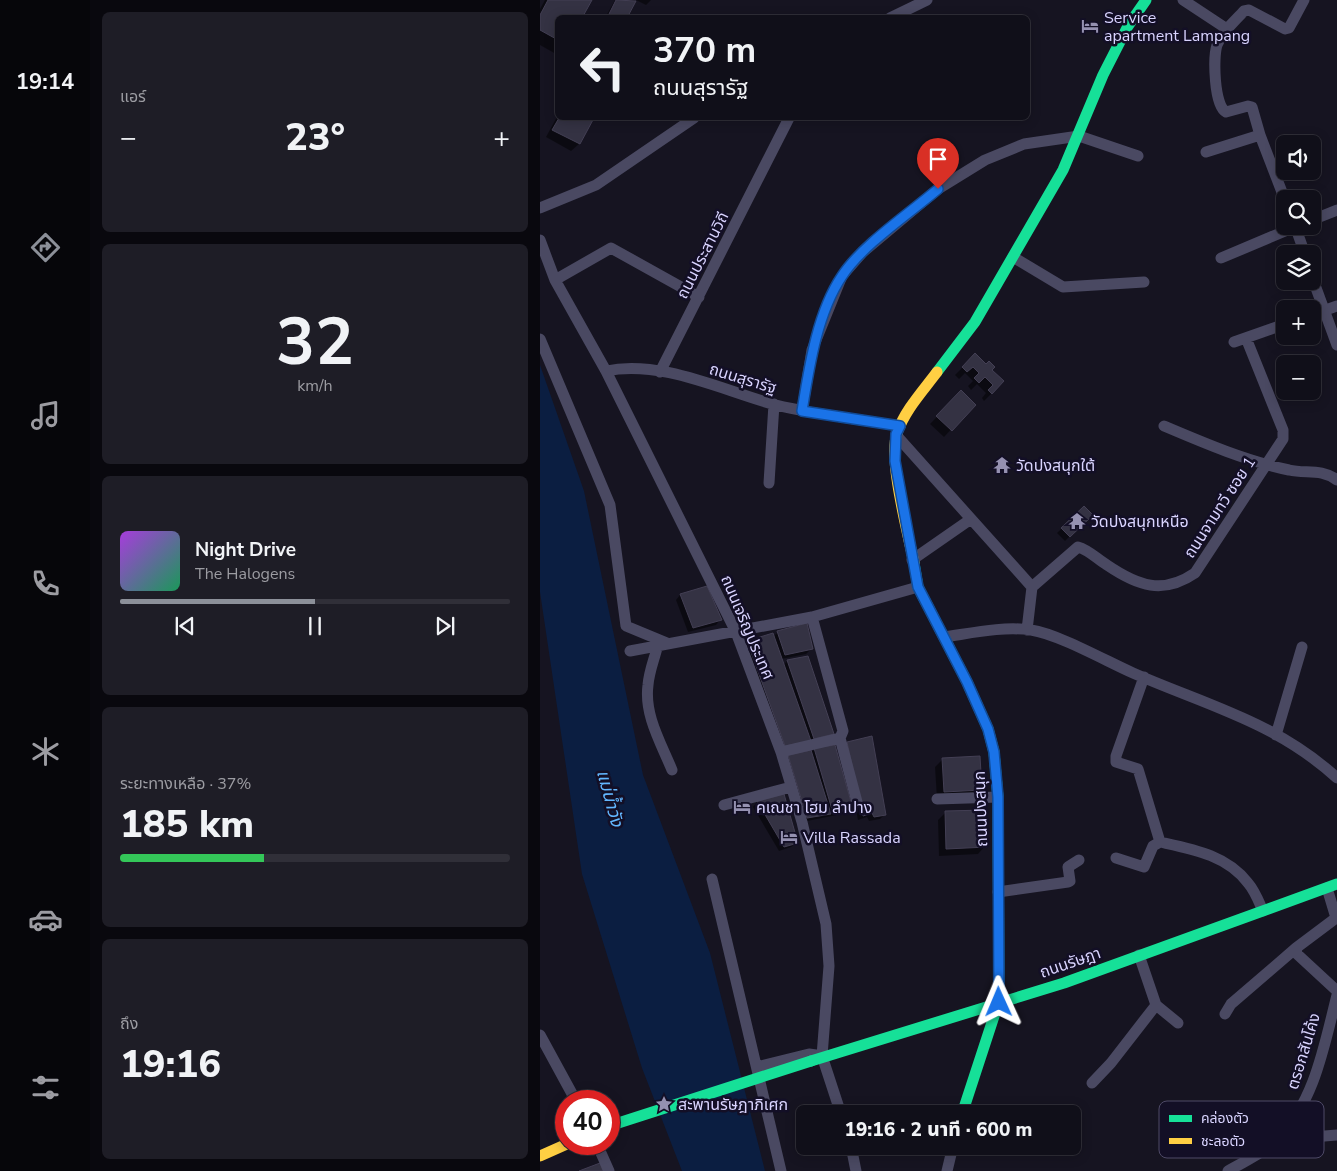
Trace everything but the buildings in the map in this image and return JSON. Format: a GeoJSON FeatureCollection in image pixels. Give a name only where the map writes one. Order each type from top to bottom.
{"type":"FeatureCollection","features":[{"type":"Feature","properties":{"kind":"street"},"geometry":{"type":"LineString","coordinates":[[896,15],[927,0]]}},
{"type":"Feature","properties":{"kind":"street"},"geometry":{"type":"LineString","coordinates":[[1026,630],[1032,587],[971,519],[898,430],[907,411],[974,322],[1013,257],[1063,170],[1103,76],[1128,26],[1146,0]]}},
{"type":"Feature","properties":{"kind":"street"},"geometry":{"type":"LineString","coordinates":[[1183,0],[1227,29]]}},
{"type":"Feature","properties":{"kind":"street"},"geometry":{"type":"LineString","coordinates":[[1281,190],[1260,135],[1252,107],[1248,106],[1226,112],[1222,110],[1217,96],[1216,50],[1227,29],[1244,11],[1249,10],[1285,29],[1289,28],[1304,0]]}},
{"type":"Feature","properties":{"kind":"street"},"geometry":{"type":"LineString","coordinates":[[540,208],[596,184],[691,120]]}},
{"type":"Feature","properties":{"kind":"street","name":"ถนนประสานวิถี"},"geometry":{"type":"LineString","coordinates":[[660,372],[788,120]]}},
{"type":"Feature","properties":{"kind":"street"},"geometry":{"type":"LineString","coordinates":[[1206,152],[1260,135]]}},
{"type":"Feature","properties":{"kind":"street"},"geometry":{"type":"LineString","coordinates":[[802,411],[812,350],[842,276],[863,252],[938,189],[986,160],[1024,144],[1078,136],[1138,156]]}},
{"type":"Feature","properties":{"kind":"street"},"geometry":{"type":"LineString","coordinates":[[1321,216],[1337,210]]}},
{"type":"Feature","properties":{"kind":"street"},"geometry":{"type":"LineString","coordinates":[[1221,258],[1276,235]]}},
{"type":"Feature","properties":{"kind":"street","name":"ถนนเจริญประเทศ"},"geometry":{"type":"LineString","coordinates":[[540,240],[555,280],[606,371],[736,632],[781,752],[826,924],[829,949],[822,1056]]}},
{"type":"Feature","properties":{"kind":"street"},"geometry":{"type":"LineString","coordinates":[[555,280],[611,248],[699,297]]}},
{"type":"Feature","properties":{"kind":"street"},"geometry":{"type":"LineString","coordinates":[[1013,257],[1062,287],[1144,282]]}},
{"type":"Feature","properties":{"kind":"street"},"geometry":{"type":"LineString","coordinates":[[1321,312],[1337,306]]}},
{"type":"Feature","properties":{"kind":"street"},"geometry":{"type":"LineString","coordinates":[[1321,318],[1337,345]]}},
{"type":"Feature","properties":{"kind":"street","name":"ถนนจามทวี ซอย 1"},"geometry":{"type":"LineString","coordinates":[[1032,587],[1078,546],[1137,582],[1160,587],[1177,584],[1195,573],[1268,464],[1282,439],[1283,430],[1240,340],[1276,327]]}},
{"type":"Feature","properties":{"kind":"street"},"geometry":{"type":"LineString","coordinates":[[540,339],[610,505],[626,626],[662,645]]}},
{"type":"Feature","properties":{"kind":"street","name":"ถนนสุรารัฐ"},"geometry":{"type":"LineString","coordinates":[[606,371],[621,368],[640,368],[660,372],[802,411],[898,430]]}},
{"type":"Feature","properties":{"kind":"street"},"geometry":{"type":"LineString","coordinates":[[770,483],[774,404]]}},
{"type":"Feature","properties":{"kind":"street"},"geometry":{"type":"LineString","coordinates":[[1164,426],[1222,450],[1291,471],[1312,470],[1330,474],[1337,480]]}},
{"type":"Feature","properties":{"kind":"street","name":"ถนนปงสนุก"},"geometry":{"type":"LineString","coordinates":[[898,430],[895,461],[918,587],[988,729],[994,752],[998,797],[999,1002],[965,1105]]}},
{"type":"Feature","properties":{"kind":"street"},"geometry":{"type":"LineString","coordinates":[[912,560],[971,519]]}},
{"type":"Feature","properties":{"kind":"street"},"geometry":{"type":"LineString","coordinates":[[630,651],[812,617],[918,587]]}},
{"type":"Feature","properties":{"kind":"street"},"geometry":{"type":"LineString","coordinates":[[812,617],[843,731],[840,738],[857,802]]}},
{"type":"Feature","properties":{"kind":"street"},"geometry":{"type":"LineString","coordinates":[[944,637],[1000,630],[1026,630],[1062,641],[1144,678],[1246,718],[1321,763],[1337,778]]}},
{"type":"Feature","properties":{"kind":"street"},"geometry":{"type":"LineString","coordinates":[[662,645],[649,680],[647,702],[650,718],[672,770]]}},
{"type":"Feature","properties":{"kind":"street"},"geometry":{"type":"LineString","coordinates":[[1276,735],[1302,647]]}},
{"type":"Feature","properties":{"kind":"street"},"geometry":{"type":"LineString","coordinates":[[1144,678],[1116,756],[1116,762],[1138,769],[1160,842]]}},
{"type":"Feature","properties":{"kind":"street"},"geometry":{"type":"LineString","coordinates":[[781,752],[840,738]]}},
{"type":"Feature","properties":{"kind":"street"},"geometry":{"type":"LineString","coordinates":[[724,805],[791,787]]}},
{"type":"Feature","properties":{"kind":"street"},"geometry":{"type":"LineString","coordinates":[[937,799],[998,797]]}},
{"type":"Feature","properties":{"kind":"street"},"geometry":{"type":"LineString","coordinates":[[1116,858],[1144,867],[1153,846],[1160,842],[1195,849],[1227,864],[1248,883],[1263,911]]}},
{"type":"Feature","properties":{"kind":"street"},"geometry":{"type":"LineString","coordinates":[[998,892],[1068,882],[1070,880],[1068,867],[1079,860]]}},
{"type":"Feature","properties":{"kind":"street"},"geometry":{"type":"LineString","coordinates":[[712,879],[781,1171]]}},
{"type":"Feature","properties":{"kind":"street"},"geometry":{"type":"LineString","coordinates":[[1225,1014],[1231,1004],[1296,948],[1336,918],[1332,886]]}},
{"type":"Feature","properties":{"kind":"street","name":"ถนนรัษฎา"},"geometry":{"type":"LineString","coordinates":[[620,1122],[822,1056],[1064,983],[1332,886]]}},
{"type":"Feature","properties":{"kind":"street"},"geometry":{"type":"LineString","coordinates":[[1296,948],[1297,954],[1337,991]]}},
{"type":"Feature","properties":{"kind":"street"},"geometry":{"type":"LineString","coordinates":[[1139,955],[1156,1005],[1178,1023]]}},
{"type":"Feature","properties":{"kind":"street","name":"ตรอกสันโค้ง"},"geometry":{"type":"LineString","coordinates":[[1305,1101],[1318,1067],[1337,995]]}},
{"type":"Feature","properties":{"kind":"street"},"geometry":{"type":"LineString","coordinates":[[1092,1083],[1111,1063],[1156,1005]]}},
{"type":"Feature","properties":{"kind":"street"},"geometry":{"type":"LineString","coordinates":[[540,1035],[570,1090]]}},
{"type":"Feature","properties":{"kind":"street"},"geometry":{"type":"LineString","coordinates":[[757,1067],[809,1054],[822,1056],[838,1105]]}},
{"type":"Feature","properties":{"kind":"street"},"geometry":{"type":"LineString","coordinates":[[1324,1137],[1337,1136]]}},
{"type":"Feature","properties":{"kind":"street"},"geometry":{"type":"LineString","coordinates":[[540,1156],[555,1149]]}},
{"type":"Feature","properties":{"kind":"street"},"geometry":{"type":"LineString","coordinates":[[602,1155],[609,1171]]}},
{"type":"Feature","properties":{"kind":"street"},"geometry":{"type":"LineString","coordinates":[[853,1155],[856,1171]]}},
{"type":"Feature","properties":{"kind":"street"},"geometry":{"type":"LineString","coordinates":[[947,1171],[951,1155]]}},
{"type":"Feature","properties":{"kind":"street","name":"ตรอกสันโค้ง"},"geometry":{"type":"LineString","coordinates":[[1228,1171],[1248,1158]]}},
{"type":"Feature","properties":{"kind":"water","name":"แม่น้ำวัง"},"geometry":{"type":"Polygon","coordinates":[[[540,365],[584,491],[643,775],[710,953],[765,1171],[682,1171],[642,1068],[582,874],[540,592],[540,365]]]}},
{"type":"Feature","properties":{"kind":"traffic: fast"},"geometry":{"type":"LineString","coordinates":[[937,372],[975,322],[1063,170],[1103,75],[1128,26],[1146,0]]}},
{"type":"Feature","properties":{"kind":"traffic: fast"},"geometry":{"type":"LineString","coordinates":[[914,563],[918,587],[967,682],[988,729],[994,752],[998,797],[999,1001],[965,1105]]}},
{"type":"Feature","properties":{"kind":"traffic: fast"},"geometry":{"type":"LineString","coordinates":[[811,1061],[1064,983],[1337,884]]}},
{"type":"Feature","properties":{"kind":"traffic: fast"},"geometry":{"type":"LineString","coordinates":[[620,1122],[811,1061]]}},
{"type":"Feature","properties":{"kind":"traffic: slow"},"geometry":{"type":"LineString","coordinates":[[914,563],[900,497],[895,445],[900,425],[914,401],[937,372]]}},
{"type":"Feature","properties":{"kind":"traffic: slow"},"geometry":{"type":"LineString","coordinates":[[540,1156],[555,1149]]}},
{"type":"Feature","properties":{"kind":"place","name":"Service apartment Lampang"},"geometry":{"type":"Point","coordinates":[1090,26]}},
{"type":"Feature","properties":{"kind":"place","name":"วัดปงสนุกใต้"},"geometry":{"type":"Point","coordinates":[1002,465]}},
{"type":"Feature","properties":{"kind":"place","name":"วัดปงสนุกเหนือ"},"geometry":{"type":"Point","coordinates":[1077,521]}},
{"type":"Feature","properties":{"kind":"place","name":"คเณชา โฮม ลำปาง"},"geometry":{"type":"Point","coordinates":[742,807]}},
{"type":"Feature","properties":{"kind":"place","name":"Villa Rassada"},"geometry":{"type":"Point","coordinates":[789,837]}},
{"type":"Feature","properties":{"kind":"place","name":"สะพานรัษฎาภิเศก"},"geometry":{"type":"Point","coordinates":[664,1104]}},
{"type":"Feature","properties":{"kind":"route"},"geometry":{"type":"LineString","coordinates":[[938,189],[863,252],[842,276],[812,350],[802,411],[900,426],[896,434],[895,461],[918,587],[967,682],[988,729],[994,752],[998,797],[999,1002]]}}]}
